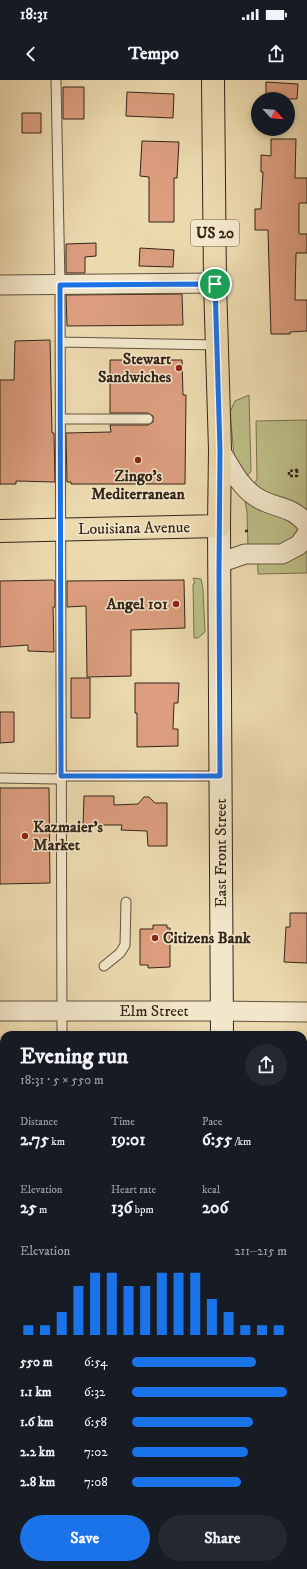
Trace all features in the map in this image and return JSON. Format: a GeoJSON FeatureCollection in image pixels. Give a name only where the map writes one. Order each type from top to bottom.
{"type":"FeatureCollection","features":[{"type":"Feature","properties":{"kind":"main road","name":"US 20"},"geometry":{"type":"LineString","coordinates":[[213,80],[215,284],[220,450],[219,526]]}},
{"type":"Feature","properties":{"kind":"main road","name":"Louisiana Avenue"},"geometry":{"type":"LineString","coordinates":[[0,531],[219,526]]}},
{"type":"Feature","properties":{"kind":"main road","name":"East Front Street"},"geometry":{"type":"LineString","coordinates":[[219,526],[222,1031]]}},
{"type":"Feature","properties":{"kind":"street"},"geometry":{"type":"LineString","coordinates":[[0,285],[215,284]]}},
{"type":"Feature","properties":{"kind":"street"},"geometry":{"type":"LineString","coordinates":[[220,450],[239,480],[248,491],[257,498],[294,512],[302,518],[307,525]]}},
{"type":"Feature","properties":{"kind":"street"},"geometry":{"type":"LineString","coordinates":[[219,563],[246,554],[282,554],[299,545],[307,534]]}},
{"type":"Feature","properties":{"kind":"street","name":"Elm Street"},"geometry":{"type":"LineString","coordinates":[[0,1011],[307,1012]]}},
{"type":"Feature","properties":{"kind":"lane"},"geometry":{"type":"LineString","coordinates":[[56,80],[60,285],[62,1031]]}},
{"type":"Feature","properties":{"kind":"lane"},"geometry":{"type":"LineString","coordinates":[[60,342],[217,345]]}},
{"type":"Feature","properties":{"kind":"lane"},"geometry":{"type":"LineString","coordinates":[[60,419],[148,419]]}},
{"type":"Feature","properties":{"kind":"lane"},"geometry":{"type":"LineString","coordinates":[[0,778],[56,779],[61,776],[220,776]]}},
{"type":"Feature","properties":{"kind":"lane"},"geometry":{"type":"LineString","coordinates":[[104,966],[120,953],[125,945],[126,902]]}},
{"type":"Feature","properties":{"kind":"green space"},"geometry":{"type":"Polygon","coordinates":[[[249,395],[251,472],[243,479],[234,456],[230,412],[235,401],[249,395]]]}},
{"type":"Feature","properties":{"kind":"green space"},"geometry":{"type":"Polygon","coordinates":[[[307,420],[307,573],[258,574],[257,548],[248,548],[247,512],[245,500],[257,504],[257,485],[252,484],[257,480],[256,421],[307,420]]]}},
{"type":"Feature","properties":{"kind":"green space"},"geometry":{"type":"Polygon","coordinates":[[[193,578],[201,579],[203,589],[205,632],[198,638],[194,638],[193,584],[195,583],[193,578]]]}},
{"type":"Feature","properties":{"kind":"building"},"geometry":{"type":"Polygon","coordinates":[[[266,82],[298,84],[297,99],[295,99],[295,92],[266,92],[266,82]]]}},
{"type":"Feature","properties":{"kind":"building"},"geometry":{"type":"Polygon","coordinates":[[[63,87],[84,87],[84,119],[63,119],[63,87]]]}},
{"type":"Feature","properties":{"kind":"building"},"geometry":{"type":"Polygon","coordinates":[[[127,92],[174,94],[173,118],[126,116],[127,92]]]}},
{"type":"Feature","properties":{"kind":"building"},"geometry":{"type":"Polygon","coordinates":[[[22,113],[41,113],[41,133],[22,133],[22,113]]]}},
{"type":"Feature","properties":{"kind":"building"},"geometry":{"type":"Polygon","coordinates":[[[271,139],[296,139],[295,178],[307,178],[307,203],[299,203],[299,234],[307,234],[307,253],[296,253],[295,300],[307,300],[307,331],[290,332],[290,334],[271,334],[268,230],[255,230],[255,209],[261,209],[263,172],[261,172],[261,155],[271,156],[271,139]]]}},
{"type":"Feature","properties":{"kind":"building"},"geometry":{"type":"Polygon","coordinates":[[[142,141],[179,142],[177,178],[174,178],[174,222],[149,222],[149,177],[140,176],[142,141]]]}},
{"type":"Feature","properties":{"kind":"building"},"geometry":{"type":"Polygon","coordinates":[[[96,243],[96,256],[85,257],[85,273],[66,273],[66,244],[96,243]]]}},
{"type":"Feature","properties":{"kind":"building"},"geometry":{"type":"Polygon","coordinates":[[[140,248],[174,250],[173,267],[139,266],[140,248]]]}},
{"type":"Feature","properties":{"kind":"building"},"geometry":{"type":"Polygon","coordinates":[[[182,294],[183,325],[67,326],[66,295],[182,294]]]}},
{"type":"Feature","properties":{"kind":"building"},"geometry":{"type":"Polygon","coordinates":[[[50,340],[52,433],[54,433],[55,482],[16,481],[16,484],[0,484],[0,380],[14,380],[15,341],[50,340]]]}},
{"type":"Feature","properties":{"kind":"building"},"geometry":{"type":"Polygon","coordinates":[[[110,360],[182,360],[183,395],[186,395],[185,484],[71,484],[71,482],[67,482],[66,433],[111,432],[110,425],[148,425],[153,422],[153,416],[148,413],[110,413],[110,360]]]}},
{"type":"Feature","properties":{"kind":"building"},"geometry":{"type":"Polygon","coordinates":[[[184,580],[185,628],[131,630],[131,676],[87,677],[86,606],[67,607],[67,581],[184,580]]]}},
{"type":"Feature","properties":{"kind":"building"},"geometry":{"type":"Polygon","coordinates":[[[0,581],[55,581],[55,607],[53,607],[54,652],[28,651],[28,645],[0,647],[0,581]]]}},
{"type":"Feature","properties":{"kind":"building"},"geometry":{"type":"Polygon","coordinates":[[[71,678],[90,678],[90,718],[71,718],[71,678]]]}},
{"type":"Feature","properties":{"kind":"building"},"geometry":{"type":"Polygon","coordinates":[[[135,683],[179,683],[178,703],[174,703],[173,729],[178,729],[178,746],[137,747],[135,683]]]}},
{"type":"Feature","properties":{"kind":"building"},"geometry":{"type":"Polygon","coordinates":[[[0,712],[14,712],[14,742],[0,743],[0,712]]]}},
{"type":"Feature","properties":{"kind":"building","name":"Kazmaier's Market"},"geometry":{"type":"Polygon","coordinates":[[[0,788],[49,788],[50,883],[0,884],[0,788]]]}},
{"type":"Feature","properties":{"kind":"building"},"geometry":{"type":"Polygon","coordinates":[[[84,796],[114,796],[114,805],[138,804],[144,797],[149,797],[155,803],[167,803],[167,846],[148,846],[147,831],[121,830],[122,825],[83,825],[84,796]]]}},
{"type":"Feature","properties":{"kind":"building"},"geometry":{"type":"Polygon","coordinates":[[[290,913],[307,913],[307,963],[284,962],[286,927],[290,927],[290,913]]]}},
{"type":"Feature","properties":{"kind":"building","name":"Citizens Bank"},"geometry":{"type":"Polygon","coordinates":[[[153,925],[167,925],[167,928],[170,928],[170,967],[148,968],[148,965],[140,965],[140,929],[153,929],[153,925]]]}},
{"type":"Feature","properties":{"kind":"place","name":"Stewart Sandwiches"},"geometry":{"type":"Point","coordinates":[179,368]}},
{"type":"Feature","properties":{"kind":"place","name":"Zingo's Mediterranean"},"geometry":{"type":"Point","coordinates":[138,460]}},
{"type":"Feature","properties":{"kind":"place","name":"Angel 101"},"geometry":{"type":"Point","coordinates":[176,604]}},
{"type":"Feature","properties":{"kind":"place","name":"Kazmaier's Market"},"geometry":{"type":"Point","coordinates":[25,836]}},
{"type":"Feature","properties":{"kind":"place","name":"Citizens Bank"},"geometry":{"type":"Point","coordinates":[155,938]}},
{"type":"Feature","properties":{"kind":"route"},"geometry":{"type":"LineString","coordinates":[[215,284],[220,450],[220,776],[61,776],[60,285],[215,284]]}}]}
